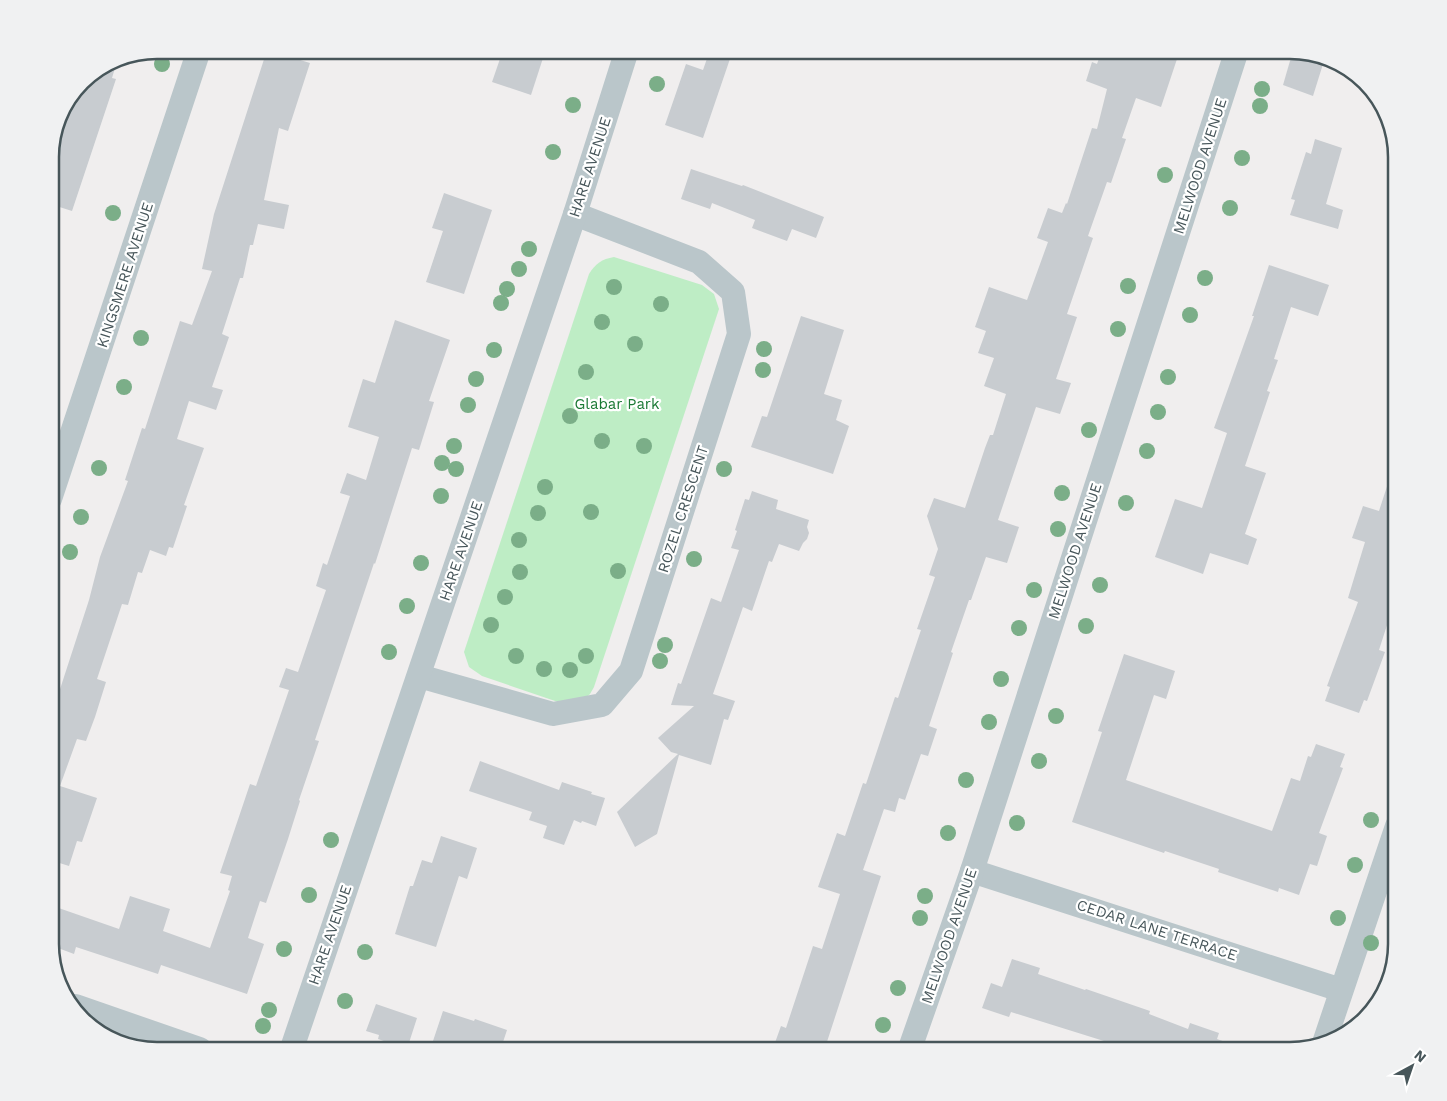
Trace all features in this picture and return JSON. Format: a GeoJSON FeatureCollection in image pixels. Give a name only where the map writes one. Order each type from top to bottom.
{"type":"FeatureCollection","features":[{"type":"Feature","properties":{"kind":"street","name":"KINGSMERE AVENUE"},"geometry":{"type":"LineString","coordinates":[[59,472],[196,59]]}},
{"type":"Feature","properties":{"kind":"street","name":"HARE AVENUE"},"geometry":{"type":"LineString","coordinates":[[294,1042],[575,214],[624,59]]}},
{"type":"Feature","properties":{"kind":"street","name":"MELWOOD AVENUE"},"geometry":{"type":"LineString","coordinates":[[913,1042],[972,871],[1234,59]]}},
{"type":"Feature","properties":{"kind":"street","name":"ROZEL CRESCENT"},"geometry":{"type":"LineString","coordinates":[[418,676],[553,714],[602,705],[631,671],[739,334],[733,292],[699,262],[575,214]]}},
{"type":"Feature","properties":{"kind":"street"},"geometry":{"type":"LineString","coordinates":[[1327,1035],[1388,852]]}},
{"type":"Feature","properties":{"kind":"street","name":"CEDAR LANE TERRACE"},"geometry":{"type":"LineString","coordinates":[[972,871],[1341,990]]}},
{"type":"Feature","properties":{"kind":"street"},"geometry":{"type":"LineString","coordinates":[[88,1013],[173,1042]]}},
{"type":"Feature","properties":{"kind":"green space","name":"Glabar Park"},"geometry":{"type":"Polygon","coordinates":[[[614,257],[702,285],[714,294],[719,309],[594,687],[584,700],[561,703],[482,676],[469,667],[464,652],[589,274],[599,262],[614,257]]]}},
{"type":"Feature","properties":{"kind":"building"},"geometry":{"type":"Polygon","coordinates":[[[264,59],[297,59],[310,63],[288,131],[279,128],[264,200],[289,205],[284,229],[258,224],[253,245],[250,245],[243,278],[240,278],[222,334],[229,337],[212,387],[223,390],[216,410],[189,401],[177,439],[204,448],[184,505],[187,506],[173,548],[169,547],[166,556],[150,550],[142,573],[138,572],[128,605],[122,604],[97,679],[106,682],[95,717],[86,741],[77,739],[60,786],[97,798],[82,842],[77,841],[69,866],[59,863],[59,692],[89,600],[100,557],[128,481],[125,480],[142,428],[145,429],[180,321],[192,325],[212,271],[202,269],[214,214],[264,59]]]}},
{"type":"Feature","properties":{"kind":"building"},"geometry":{"type":"Polygon","coordinates":[[[500,59],[543,59],[531,95],[492,82],[500,59]]]}},
{"type":"Feature","properties":{"kind":"building"},"geometry":{"type":"Polygon","coordinates":[[[707,59],[730,59],[703,138],[665,125],[686,64],[703,70],[707,59]]]}},
{"type":"Feature","properties":{"kind":"building"},"geometry":{"type":"Polygon","coordinates":[[[1099,59],[1177,59],[1161,107],[1136,98],[1122,138],[1126,139],[1111,183],[1107,182],[1088,236],[1093,238],[1067,314],[1077,317],[1056,379],[1071,383],[1060,414],[1036,407],[998,520],[1019,527],[1007,563],[986,557],[951,652],[953,653],[929,726],[937,729],[928,756],[921,754],[905,800],[899,798],[895,812],[884,809],[863,870],[881,876],[827,1042],[775,1042],[781,1026],[786,1028],[813,946],[822,949],[840,894],[818,887],[837,833],[845,836],[863,783],[866,784],[895,697],[898,698],[921,630],[917,629],[935,577],[929,575],[938,549],[927,516],[934,498],[965,508],[985,448],[990,435],[993,435],[1006,394],[984,386],[994,358],[978,353],[986,331],[975,327],[989,287],[1027,300],[1048,242],[1037,238],[1048,208],[1062,213],[1067,204],[1092,128],[1097,129],[1107,89],[1086,81],[1092,62],[1097,64],[1099,59]]]}},
{"type":"Feature","properties":{"kind":"building"},"geometry":{"type":"Polygon","coordinates":[[[1291,59],[1323,64],[1313,96],[1283,85],[1291,59]]]}},
{"type":"Feature","properties":{"kind":"building"},"geometry":{"type":"Polygon","coordinates":[[[115,68],[112,78],[116,79],[72,211],[59,207],[59,151],[64,125],[79,97],[102,75],[115,68]]]}},
{"type":"Feature","properties":{"kind":"building"},"geometry":{"type":"Polygon","coordinates":[[[1315,139],[1342,148],[1326,204],[1343,210],[1338,229],[1290,215],[1295,200],[1291,199],[1306,152],[1311,154],[1315,139]]]}},
{"type":"Feature","properties":{"kind":"building"},"geometry":{"type":"Polygon","coordinates":[[[691,169],[743,185],[824,217],[816,238],[792,229],[787,241],[752,228],[755,220],[712,203],[710,209],[681,199],[691,169]]]}},
{"type":"Feature","properties":{"kind":"building"},"geometry":{"type":"Polygon","coordinates":[[[444,193],[492,210],[464,294],[426,282],[443,231],[432,228],[444,193]]]}},
{"type":"Feature","properties":{"kind":"building"},"geometry":{"type":"Polygon","coordinates":[[[1269,265],[1329,285],[1318,316],[1291,307],[1274,359],[1278,360],[1267,391],[1270,392],[1245,466],[1266,473],[1245,534],[1257,539],[1248,565],[1210,553],[1203,574],[1155,557],[1175,499],[1202,508],[1227,433],[1214,428],[1254,316],[1252,316],[1269,265]]]}},
{"type":"Feature","properties":{"kind":"building"},"geometry":{"type":"Polygon","coordinates":[[[801,316],[844,330],[824,394],[842,400],[836,420],[849,426],[833,474],[751,447],[762,416],[767,417],[801,316]]]}},
{"type":"Feature","properties":{"kind":"building"},"geometry":{"type":"Polygon","coordinates":[[[395,320],[450,340],[429,401],[434,402],[419,450],[412,448],[315,740],[319,741],[288,839],[266,903],[260,901],[248,938],[264,944],[247,994],[161,965],[158,974],[76,947],[74,954],[59,948],[59,908],[119,929],[130,896],[170,909],[163,931],[210,948],[230,891],[228,890],[232,876],[220,873],[250,784],[256,786],[289,690],[279,687],[286,668],[298,672],[326,590],[316,586],[323,563],[327,565],[350,496],[340,493],[347,473],[366,480],[379,437],[348,427],[363,379],[375,383],[395,320]]]}},
{"type":"Feature","properties":{"kind":"building"},"geometry":{"type":"Polygon","coordinates":[[[1388,483],[1388,622],[1379,650],[1385,652],[1367,701],[1364,700],[1359,713],[1325,701],[1330,687],[1327,686],[1358,602],[1348,598],[1365,542],[1352,538],[1363,506],[1379,511],[1388,483]]]}},
{"type":"Feature","properties":{"kind":"building"},"geometry":{"type":"Polygon","coordinates":[[[752,491],[778,500],[776,509],[809,520],[807,527],[809,533],[799,551],[779,544],[772,562],[769,561],[752,611],[743,607],[713,694],[735,701],[728,720],[724,719],[711,765],[679,755],[657,834],[635,847],[617,812],[678,754],[671,752],[658,738],[694,706],[671,705],[678,683],[681,684],[711,598],[721,602],[739,550],[731,548],[737,531],[735,530],[745,499],[749,500],[752,491]]]}},
{"type":"Feature","properties":{"kind":"building"},"geometry":{"type":"Polygon","coordinates":[[[1124,654],[1175,671],[1166,699],[1154,695],[1126,780],[1272,831],[1291,778],[1300,781],[1308,756],[1311,757],[1316,744],[1345,754],[1340,767],[1343,768],[1319,833],[1327,836],[1317,866],[1310,864],[1299,895],[1279,888],[1278,892],[1218,872],[1219,869],[1165,851],[1164,853],[1072,822],[1102,732],[1098,731],[1124,654]]]}},
{"type":"Feature","properties":{"kind":"building"},"geometry":{"type":"Polygon","coordinates":[[[480,761],[559,790],[562,782],[605,798],[596,826],[574,820],[564,845],[543,838],[547,826],[529,820],[532,812],[469,791],[480,761]]]}},
{"type":"Feature","properties":{"kind":"building"},"geometry":{"type":"Polygon","coordinates":[[[441,836],[477,848],[467,879],[459,876],[436,947],[395,934],[410,886],[413,886],[422,860],[432,863],[441,836]]]}},
{"type":"Feature","properties":{"kind":"building"},"geometry":{"type":"Polygon","coordinates":[[[1012,959],[1040,968],[1038,974],[1150,1011],[1149,1014],[1188,1029],[1190,1023],[1219,1033],[1217,1039],[1225,1042],[1107,1042],[1011,1012],[1009,1017],[982,1008],[991,983],[1002,987],[1012,959]]]}},
{"type":"Feature","properties":{"kind":"building"},"geometry":{"type":"Polygon","coordinates":[[[376,1004],[417,1018],[409,1042],[387,1042],[378,1039],[379,1035],[366,1031],[376,1004]]]}},
{"type":"Feature","properties":{"kind":"building"},"geometry":{"type":"Polygon","coordinates":[[[443,1011],[507,1030],[503,1042],[433,1041],[443,1011]]]}}]}
